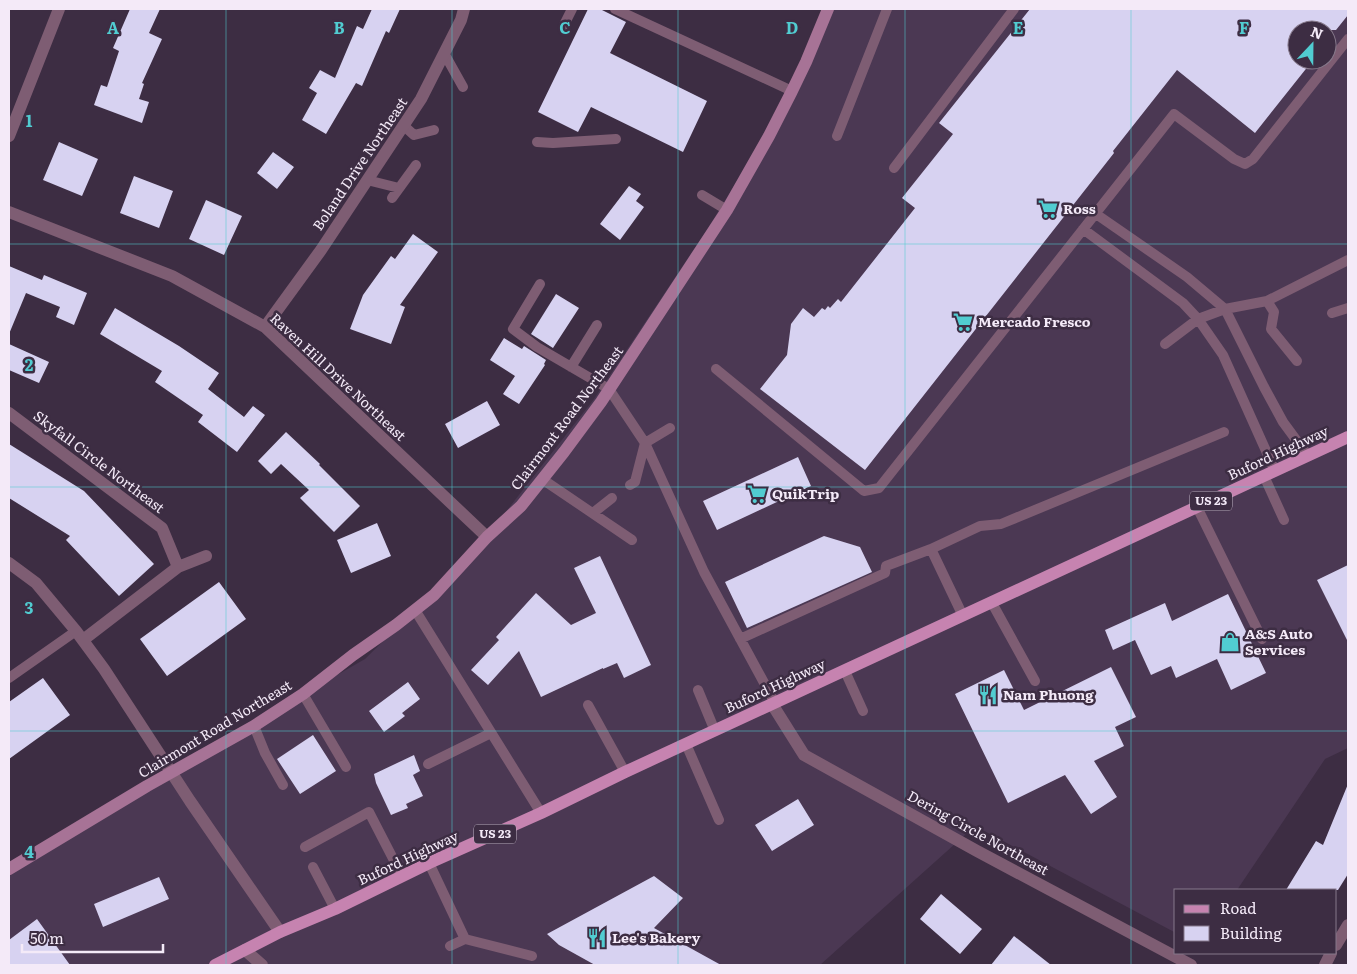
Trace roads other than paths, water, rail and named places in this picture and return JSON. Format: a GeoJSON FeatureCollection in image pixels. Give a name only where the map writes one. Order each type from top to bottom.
{"type":"FeatureCollection","features":[{"type":"Feature","properties":{"kind":"main road","name":"Clairmont Road Northeast"},"geometry":{"type":"LineString","coordinates":[[9,869],[254,726],[303,694],[434,595],[487,537],[521,506],[564,452],[609,389],[727,210],[792,91],[828,9]]}},
{"type":"Feature","properties":{"kind":"main road","name":"Buford Highway"},"geometry":{"type":"LineString","coordinates":[[215,965],[280,932],[334,909],[429,863],[541,813],[625,772],[1348,438]]}},
{"type":"Feature","properties":{"kind":"street"},"geometry":{"type":"LineString","coordinates":[[9,136],[59,9]]}},
{"type":"Feature","properties":{"kind":"street","name":"Boland Drive Northeast"},"geometry":{"type":"LineString","coordinates":[[264,327],[320,250],[421,99],[461,20],[464,9]]}},
{"type":"Feature","properties":{"kind":"street","name":"Raven Hill Drive Northeast"},"geometry":{"type":"LineString","coordinates":[[9,212],[172,276],[264,327],[487,537]]}},
{"type":"Feature","properties":{"kind":"street","name":"Skyfall Circle Northeast"},"geometry":{"type":"LineString","coordinates":[[9,413],[162,528],[178,567]]}},
{"type":"Feature","properties":{"kind":"street"},"geometry":{"type":"LineString","coordinates":[[80,635],[178,567],[206,556]]}},
{"type":"Feature","properties":{"kind":"street"},"geometry":{"type":"LineString","coordinates":[[9,563],[36,583],[80,635],[280,932]]}},
{"type":"Feature","properties":{"kind":"street","name":"Dering Circle Northeast"},"geometry":{"type":"LineString","coordinates":[[773,704],[804,755],[977,851],[1191,965]]}},
{"type":"Feature","properties":{"kind":"street"},"geometry":{"type":"LineString","coordinates":[[1337,943],[1348,925]]}},
{"type":"Feature","properties":{"kind":"street"},"geometry":{"type":"LineString","coordinates":[[244,950],[262,965]]}},
{"type":"Feature","properties":{"kind":"lane"},"geometry":{"type":"LineString","coordinates":[[564,26],[572,9]]}},
{"type":"Feature","properties":{"kind":"lane"},"geometry":{"type":"LineString","coordinates":[[615,9],[792,91]]}},
{"type":"Feature","properties":{"kind":"lane"},"geometry":{"type":"LineString","coordinates":[[837,136],[887,9]]}},
{"type":"Feature","properties":{"kind":"lane"},"geometry":{"type":"LineString","coordinates":[[894,168],[1014,9]]}},
{"type":"Feature","properties":{"kind":"lane"},"geometry":{"type":"LineString","coordinates":[[716,369],[864,491],[879,488],[1174,114],[1234,159],[1245,164],[1252,159],[1348,39]]}},
{"type":"Feature","properties":{"kind":"lane"},"geometry":{"type":"LineString","coordinates":[[444,53],[463,87]]}},
{"type":"Feature","properties":{"kind":"lane"},"geometry":{"type":"LineString","coordinates":[[404,125],[414,135],[434,130]]}},
{"type":"Feature","properties":{"kind":"lane"},"geometry":{"type":"LineString","coordinates":[[537,142],[553,143],[616,139]]}},
{"type":"Feature","properties":{"kind":"lane"},"geometry":{"type":"LineString","coordinates":[[392,198],[416,165]]}},
{"type":"Feature","properties":{"kind":"lane"},"geometry":{"type":"LineString","coordinates":[[366,180],[399,188]]}},
{"type":"Feature","properties":{"kind":"lane"},"geometry":{"type":"LineString","coordinates":[[702,194],[727,210]]}},
{"type":"Feature","properties":{"kind":"lane"},"geometry":{"type":"LineString","coordinates":[[1096,214],[1187,277],[1225,308],[1264,388],[1284,422],[1308,456]]}},
{"type":"Feature","properties":{"kind":"lane"},"geometry":{"type":"LineString","coordinates":[[1084,229],[1183,303],[1198,319],[1223,355],[1269,474],[1284,520]]}},
{"type":"Feature","properties":{"kind":"lane"},"geometry":{"type":"LineString","coordinates":[[1165,344],[1198,319],[1225,308],[1267,301],[1348,260]]}},
{"type":"Feature","properties":{"kind":"lane"},"geometry":{"type":"LineString","coordinates":[[540,284],[513,329],[537,347],[609,389],[645,443],[704,572],[773,704]]}},
{"type":"Feature","properties":{"kind":"lane"},"geometry":{"type":"LineString","coordinates":[[1267,301],[1274,312],[1271,329],[1297,361]]}},
{"type":"Feature","properties":{"kind":"lane"},"geometry":{"type":"LineString","coordinates":[[1332,313],[1348,308]]}},
{"type":"Feature","properties":{"kind":"lane"},"geometry":{"type":"LineString","coordinates":[[571,366],[597,325]]}},
{"type":"Feature","properties":{"kind":"lane"},"geometry":{"type":"LineString","coordinates":[[630,485],[635,482],[645,443],[670,428]]}},
{"type":"Feature","properties":{"kind":"lane"},"geometry":{"type":"LineString","coordinates":[[740,639],[885,573],[886,566],[931,549],[980,526],[1001,524],[1224,432]]}},
{"type":"Feature","properties":{"kind":"lane"},"geometry":{"type":"LineString","coordinates":[[542,479],[632,540]]}},
{"type":"Feature","properties":{"kind":"lane"},"geometry":{"type":"LineString","coordinates":[[593,513],[612,498]]}},
{"type":"Feature","properties":{"kind":"lane"},"geometry":{"type":"LineString","coordinates":[[1197,508],[1262,639]]}},
{"type":"Feature","properties":{"kind":"lane"},"geometry":{"type":"LineString","coordinates":[[931,549],[963,616]]}},
{"type":"Feature","properties":{"kind":"lane"},"geometry":{"type":"LineString","coordinates":[[992,603],[1035,681]]}},
{"type":"Feature","properties":{"kind":"lane"},"geometry":{"type":"LineString","coordinates":[[415,610],[541,813]]}},
{"type":"Feature","properties":{"kind":"lane"},"geometry":{"type":"LineString","coordinates":[[9,678],[80,635]]}},
{"type":"Feature","properties":{"kind":"lane"},"geometry":{"type":"LineString","coordinates":[[845,670],[863,710]]}},
{"type":"Feature","properties":{"kind":"lane"},"geometry":{"type":"LineString","coordinates":[[698,690],[715,731]]}},
{"type":"Feature","properties":{"kind":"lane"},"geometry":{"type":"LineString","coordinates":[[303,694],[346,767]]}},
{"type":"Feature","properties":{"kind":"lane"},"geometry":{"type":"LineString","coordinates":[[588,705],[625,772]]}},
{"type":"Feature","properties":{"kind":"lane"},"geometry":{"type":"LineString","coordinates":[[254,726],[265,753],[283,785]]}},
{"type":"Feature","properties":{"kind":"lane"},"geometry":{"type":"LineString","coordinates":[[428,764],[491,733]]}},
{"type":"Feature","properties":{"kind":"lane"},"geometry":{"type":"LineString","coordinates":[[686,744],[719,820]]}},
{"type":"Feature","properties":{"kind":"lane"},"geometry":{"type":"LineString","coordinates":[[305,847],[369,812],[402,876]]}},
{"type":"Feature","properties":{"kind":"lane"},"geometry":{"type":"LineString","coordinates":[[429,863],[466,939]]}},
{"type":"Feature","properties":{"kind":"lane"},"geometry":{"type":"LineString","coordinates":[[313,867],[334,909]]}},
{"type":"Feature","properties":{"kind":"lane"},"geometry":{"type":"LineString","coordinates":[[450,946],[466,939],[532,956]]}},
{"type":"Feature","properties":{"kind":"place","name":"Ross"},"geometry":{"type":"Point","coordinates":[1048,209]}},
{"type":"Feature","properties":{"kind":"place","name":"Mercado Fresco"},"geometry":{"type":"Point","coordinates":[963,322]}},
{"type":"Feature","properties":{"kind":"place","name":"QuikTrip"},"geometry":{"type":"Point","coordinates":[757,494]}},
{"type":"Feature","properties":{"kind":"place","name":"A&S Auto Services"},"geometry":{"type":"Point","coordinates":[1230,642]}},
{"type":"Feature","properties":{"kind":"place","name":"Nam Phuong"},"geometry":{"type":"Point","coordinates":[988,695]}},
{"type":"Feature","properties":{"kind":"place","name":"Lee's Bakery"},"geometry":{"type":"Point","coordinates":[597,938]}}]}
